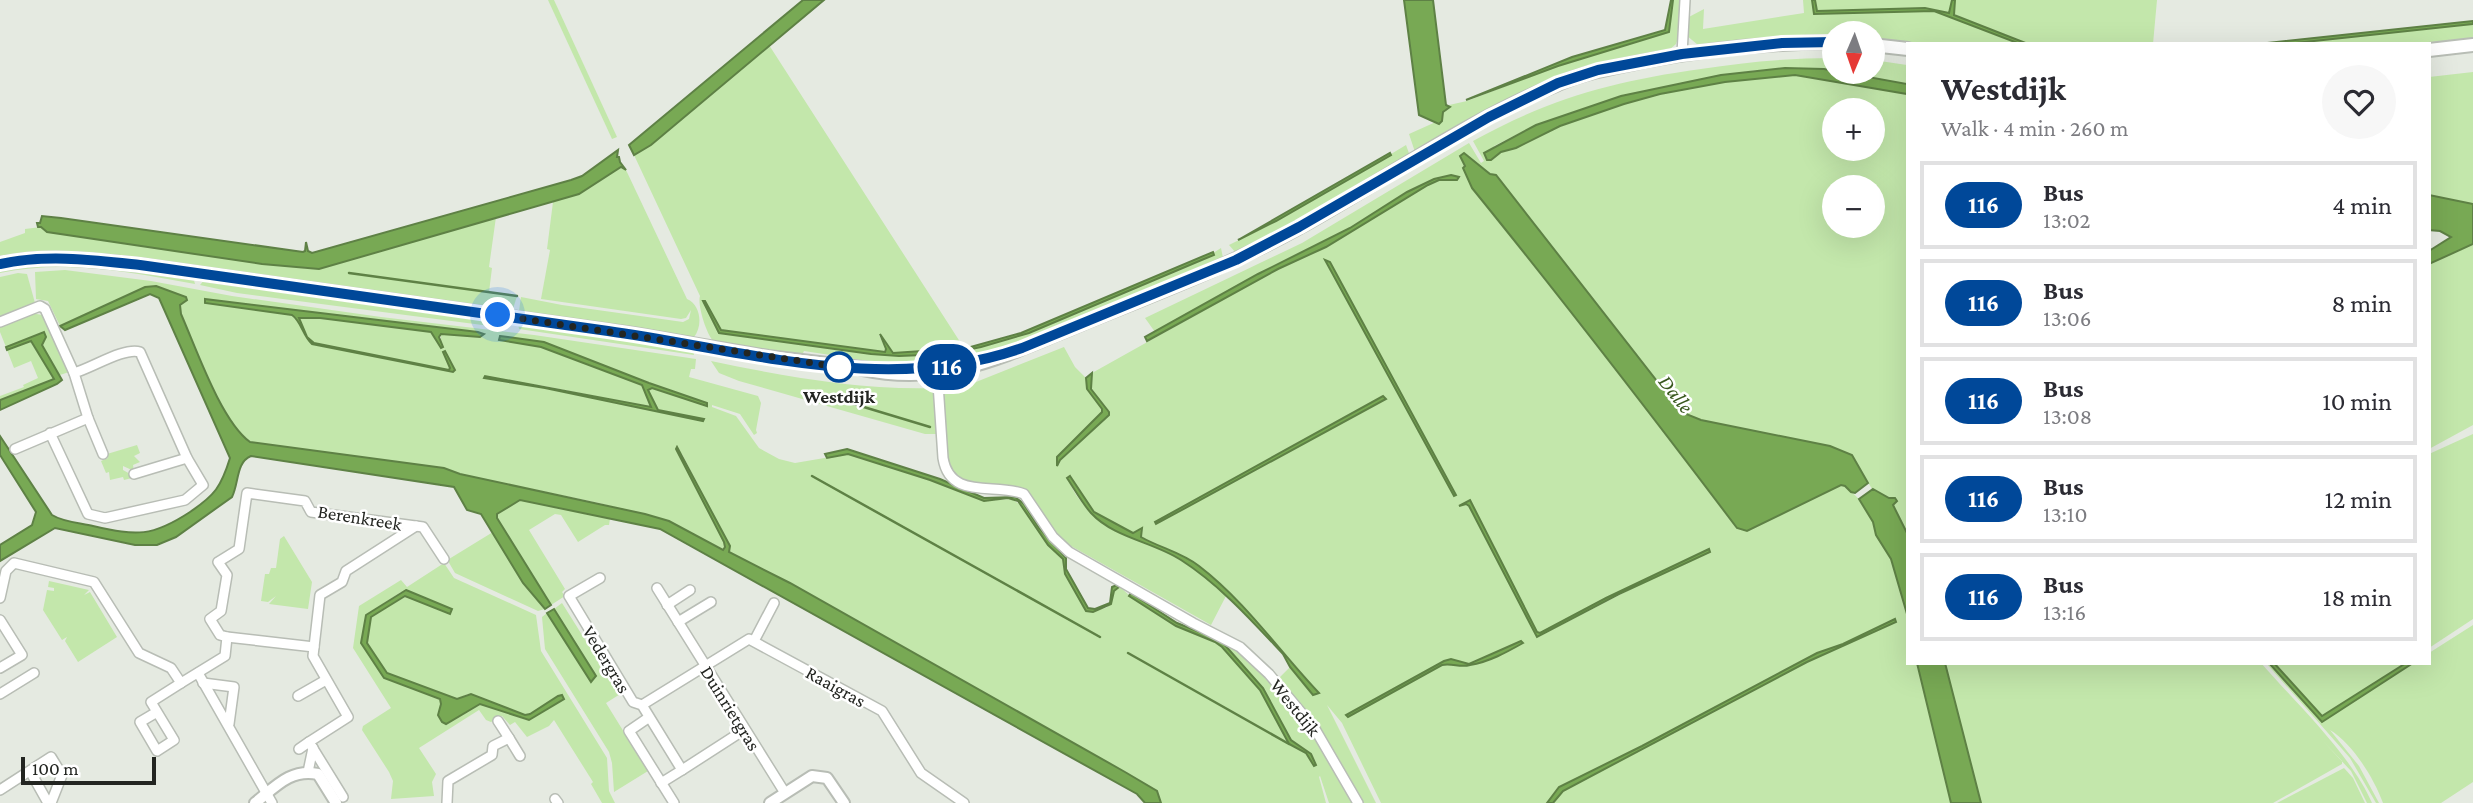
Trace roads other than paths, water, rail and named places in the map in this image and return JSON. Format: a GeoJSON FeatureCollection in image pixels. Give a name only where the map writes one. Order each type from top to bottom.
{"type":"FeatureCollection","features":[{"type":"Feature","properties":{"kind":"main road"},"geometry":{"type":"LineString","coordinates":[[0,264],[69,257],[140,265],[633,334],[768,357],[862,369],[937,371],[977,365],[1236,260],[1299,227],[1489,117],[1558,83],[1598,70],[1682,54],[1782,43],[1822,43]]}},
{"type":"Feature","properties":{"kind":"main road"},"geometry":{"type":"LineString","coordinates":[[2431,50],[2473,45]]}},
{"type":"Feature","properties":{"kind":"main road"},"geometry":{"type":"LineString","coordinates":[[1885,46],[1906,49]]}},
{"type":"Feature","properties":{"kind":"street"},"geometry":{"type":"LineString","coordinates":[[1682,54],[1685,0]]}},
{"type":"Feature","properties":{"kind":"street"},"geometry":{"type":"LineString","coordinates":[[0,322],[40,306],[45,309],[74,373],[103,454]]}},
{"type":"Feature","properties":{"kind":"street"},"geometry":{"type":"LineString","coordinates":[[50,433],[88,514],[104,518],[185,500],[203,485],[187,458],[140,352],[134,350],[108,358],[94,367],[74,373]]}},
{"type":"Feature","properties":{"kind":"street","name":"Westdijk"},"geometry":{"type":"LineString","coordinates":[[937,371],[943,457],[946,471],[951,477],[976,489],[1016,491],[1024,494],[1054,537],[1069,552],[1194,624],[1240,647],[1269,674],[1315,729],[1358,803]]}},
{"type":"Feature","properties":{"kind":"street"},"geometry":{"type":"LineString","coordinates":[[15,449],[88,418]]}},
{"type":"Feature","properties":{"kind":"street"},"geometry":{"type":"LineString","coordinates":[[134,474],[187,458]]}},
{"type":"Feature","properties":{"kind":"street","name":"Berenkreek"},"geometry":{"type":"LineString","coordinates":[[198,673],[225,656],[227,637],[220,635],[210,619],[221,611],[227,575],[218,562],[239,550],[247,493],[305,501],[311,512],[423,527],[444,559]]}},
{"type":"Feature","properties":{"kind":"street"},"geometry":{"type":"LineString","coordinates":[[299,749],[311,745],[348,717],[313,656],[320,595],[342,582],[346,571],[416,526]]}},
{"type":"Feature","properties":{"kind":"street"},"geometry":{"type":"LineString","coordinates":[[0,598],[6,571],[14,564],[94,582],[139,653],[171,668],[181,683]]}},
{"type":"Feature","properties":{"kind":"street","name":"Vedergras"},"geometry":{"type":"LineString","coordinates":[[600,578],[569,596],[633,702],[642,705],[681,770]]}},
{"type":"Feature","properties":{"kind":"street","name":"Duinrietgras"},"geometry":{"type":"LineString","coordinates":[[657,588],[785,793]]}},
{"type":"Feature","properties":{"kind":"street"},"geometry":{"type":"LineString","coordinates":[[667,605],[690,590]]}},
{"type":"Feature","properties":{"kind":"street"},"geometry":{"type":"LineString","coordinates":[[678,622],[711,602]]}},
{"type":"Feature","properties":{"kind":"street"},"geometry":{"type":"LineString","coordinates":[[642,705],[749,639],[754,641],[774,603]]}},
{"type":"Feature","properties":{"kind":"street"},"geometry":{"type":"LineString","coordinates":[[0,620],[22,655],[0,668]]}},
{"type":"Feature","properties":{"kind":"street"},"geometry":{"type":"LineString","coordinates":[[227,637],[314,647]]}},
{"type":"Feature","properties":{"kind":"street","name":"Raaigras"},"geometry":{"type":"LineString","coordinates":[[754,641],[882,711],[921,773],[953,800],[964,803]]}},
{"type":"Feature","properties":{"kind":"street"},"geometry":{"type":"LineString","coordinates":[[0,694],[34,673]]}},
{"type":"Feature","properties":{"kind":"street"},"geometry":{"type":"LineString","coordinates":[[157,712],[151,702],[198,673],[269,799]]}},
{"type":"Feature","properties":{"kind":"street"},"geometry":{"type":"LineString","coordinates":[[298,696],[326,680]]}},
{"type":"Feature","properties":{"kind":"street"},"geometry":{"type":"LineString","coordinates":[[203,683],[234,687],[229,724]]}},
{"type":"Feature","properties":{"kind":"street"},"geometry":{"type":"LineString","coordinates":[[648,718],[629,731],[674,803]]}},
{"type":"Feature","properties":{"kind":"street"},"geometry":{"type":"LineString","coordinates":[[498,721],[520,756]]}},
{"type":"Feature","properties":{"kind":"street"},"geometry":{"type":"LineString","coordinates":[[662,783],[744,730]]}},
{"type":"Feature","properties":{"kind":"street"},"geometry":{"type":"LineString","coordinates":[[447,803],[448,781],[492,755],[493,746],[509,738]]}},
{"type":"Feature","properties":{"kind":"street"},"geometry":{"type":"LineString","coordinates":[[308,772],[311,745]]}},
{"type":"Feature","properties":{"kind":"street"},"geometry":{"type":"LineString","coordinates":[[311,745],[340,800]]}},
{"type":"Feature","properties":{"kind":"street"},"geometry":{"type":"LineString","coordinates":[[0,790],[51,757],[62,775],[49,803]]}},
{"type":"Feature","properties":{"kind":"street"},"geometry":{"type":"LineString","coordinates":[[30,771],[49,803]]}},
{"type":"Feature","properties":{"kind":"street"},"geometry":{"type":"LineString","coordinates":[[255,803],[269,799],[297,772],[318,774],[340,800]]}},
{"type":"Feature","properties":{"kind":"street"},"geometry":{"type":"LineString","coordinates":[[770,803],[812,776],[827,778],[844,803]]}},
{"type":"Feature","properties":{"kind":"waterway"},"geometry":{"type":"LineString","coordinates":[[349,273],[517,296]]}},
{"type":"Feature","properties":{"kind":"waterway"},"geometry":{"type":"LineString","coordinates":[[824,395],[930,427]]}},
{"type":"Feature","properties":{"kind":"waterway"},"geometry":{"type":"LineString","coordinates":[[812,476],[1100,637]]}},
{"type":"Feature","properties":{"kind":"waterway"},"geometry":{"type":"LineString","coordinates":[[1128,653],[1289,744]]}},
{"type":"Feature","properties":{"kind":"place","name":"Westdijk"},"geometry":{"type":"Point","coordinates":[839,367]}},
{"type":"Feature","properties":{"kind":"water label","name":"Dalle"},"geometry":{"type":"Point","coordinates":[1676,394]}}]}
